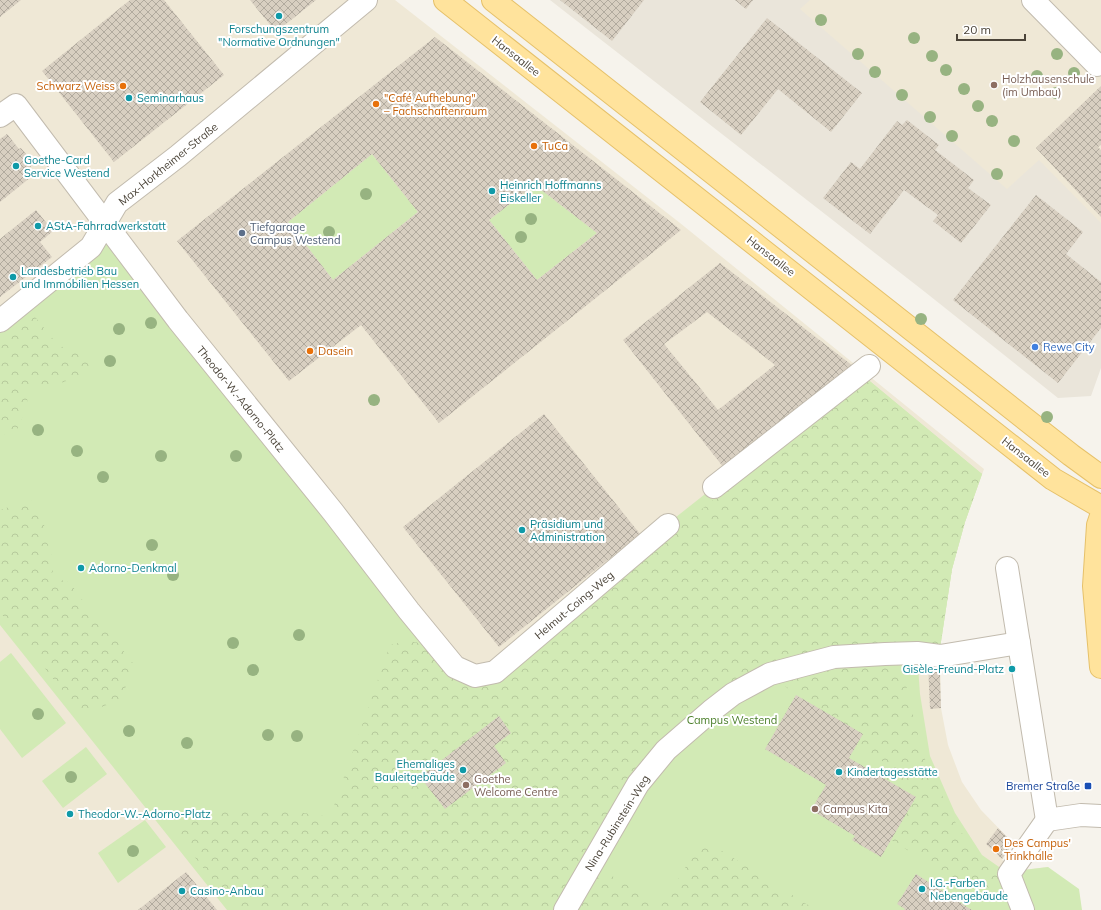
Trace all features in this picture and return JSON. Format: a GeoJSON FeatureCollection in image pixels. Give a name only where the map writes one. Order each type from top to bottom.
{"type":"FeatureCollection","features":[{"type":"Feature","properties":{"kind":"main road","name":"Hansaallee"},"geometry":{"type":"LineString","coordinates":[[445,0],[1053,479],[1101,507]]}},
{"type":"Feature","properties":{"kind":"main road"},"geometry":{"type":"LineString","coordinates":[[494,0],[1071,455],[1101,477]]}},
{"type":"Feature","properties":{"kind":"main road"},"geometry":{"type":"LineString","coordinates":[[1101,516],[1098,525],[1094,586],[1101,667]]}},
{"type":"Feature","properties":{"kind":"lane","name":"Max-Horkheimer-Straße"},"geometry":{"type":"LineString","coordinates":[[105,225],[117,203],[178,156],[366,0]]}},
{"type":"Feature","properties":{"kind":"lane"},"geometry":{"type":"LineString","coordinates":[[1033,0],[1098,65]]}},
{"type":"Feature","properties":{"kind":"lane"},"geometry":{"type":"LineString","coordinates":[[0,116],[16,105],[105,225],[91,247],[0,321]]}},
{"type":"Feature","properties":{"kind":"lane","name":"Theodor-W.-Adorno-Platz"},"geometry":{"type":"LineString","coordinates":[[105,225],[178,320],[333,512],[409,611],[455,667],[475,676]]}},
{"type":"Feature","properties":{"kind":"lane"},"geometry":{"type":"LineString","coordinates":[[714,487],[869,366]]}},
{"type":"Feature","properties":{"kind":"lane","name":"Helmut-Coing-Weg"},"geometry":{"type":"LineString","coordinates":[[475,676],[495,672],[668,525]]}},
{"type":"Feature","properties":{"kind":"lane"},"geometry":{"type":"LineString","coordinates":[[1007,568],[1047,820],[1009,874],[1023,910]]}},
{"type":"Feature","properties":{"kind":"lane","name":"Nina-Rubinstein-Weg"},"geometry":{"type":"LineString","coordinates":[[564,910],[638,784],[666,750],[710,711],[734,694],[770,674],[834,657],[911,653],[940,656],[1019,643]]}},
{"type":"Feature","properties":{"kind":"lane"},"geometry":{"type":"LineString","coordinates":[[1047,820],[1081,815],[1101,816]]}},
{"type":"Feature","properties":{"kind":"shaded area"},"geometry":{"type":"Polygon","coordinates":[[[0,0],[395,0],[680,223],[984,469],[965,522],[952,569],[940,648],[941,708],[948,745],[962,782],[981,810],[1013,843],[1002,860],[1023,870],[1048,867],[1082,910],[0,910],[0,127],[2,126],[0,124],[0,0]]]}},
{"type":"Feature","properties":{"kind":"shaded area"},"geometry":{"type":"Polygon","coordinates":[[[550,0],[1101,0],[1101,368],[1091,396],[1058,398],[925,292],[550,0]]]}},
{"type":"Feature","properties":{"kind":"shaded area","name":"Holzhausenschule (im Umbau)"},"geometry":{"type":"Polygon","coordinates":[[[810,0],[1101,0],[1101,223],[1039,160],[1007,189],[800,9],[810,0]]]}},
{"type":"Feature","properties":{"kind":"green space"},"geometry":{"type":"Polygon","coordinates":[[[372,154],[418,212],[333,280],[288,222],[372,154]]]}},
{"type":"Feature","properties":{"kind":"green space"},"geometry":{"type":"Polygon","coordinates":[[[535,185],[597,233],[537,280],[489,220],[535,185]]]}},
{"type":"Feature","properties":{"kind":"green space","name":"Campus Westend"},"geometry":{"type":"Polygon","coordinates":[[[111,232],[475,676],[714,487],[866,378],[982,474],[965,522],[952,569],[940,648],[917,653],[920,694],[930,756],[955,813],[982,855],[1009,874],[1023,870],[1048,867],[1079,889],[1082,910],[227,910],[0,625],[0,321],[111,232]]]}},
{"type":"Feature","properties":{"kind":"green space"},"geometry":{"type":"Polygon","coordinates":[[[31,312],[58,345],[88,358],[90,369],[78,377],[49,387],[28,387],[27,406],[16,432],[0,435],[0,336],[31,312]]]}},
{"type":"Feature","properties":{"kind":"green space"},"geometry":{"type":"Polygon","coordinates":[[[866,378],[982,474],[965,522],[952,569],[940,648],[903,660],[907,690],[923,755],[959,829],[976,852],[1002,873],[990,889],[976,878],[968,887],[891,840],[915,797],[887,780],[889,765],[856,745],[863,734],[796,695],[770,674],[666,750],[599,868],[661,906],[703,839],[816,910],[237,910],[181,840],[179,810],[285,810],[330,817],[390,645],[406,641],[421,643],[474,679],[673,532],[866,378]]]}},
{"type":"Feature","properties":{"kind":"green space"},"geometry":{"type":"Polygon","coordinates":[[[30,500],[38,505],[44,524],[46,540],[51,552],[53,571],[50,577],[68,582],[81,596],[87,615],[107,620],[122,649],[136,667],[119,700],[82,715],[0,612],[0,510],[30,500]]]}},
{"type":"Feature","properties":{"kind":"green space"},"geometry":{"type":"Polygon","coordinates":[[[11,653],[66,723],[22,758],[0,729],[0,662],[11,653]]]}},
{"type":"Feature","properties":{"kind":"green space"},"geometry":{"type":"Polygon","coordinates":[[[86,747],[107,774],[63,808],[42,781],[86,747]]]}},
{"type":"Feature","properties":{"kind":"green space"},"geometry":{"type":"Polygon","coordinates":[[[145,820],[166,847],[118,883],[98,853],[145,820]]]}},
{"type":"Feature","properties":{"kind":"building"},"geometry":{"type":"Polygon","coordinates":[[[0,0],[21,0],[0,17],[0,0]]]}},
{"type":"Feature","properties":{"kind":"building","name":"Seminarhaus"},"geometry":{"type":"Polygon","coordinates":[[[130,0],[164,0],[224,75],[114,162],[42,71],[130,0]]]}},
{"type":"Feature","properties":{"kind":"building","name":"Forschungszentrum \"Normative Ordnungen\""},"geometry":{"type":"Polygon","coordinates":[[[250,0],[316,0],[276,32],[250,0]]]}},
{"type":"Feature","properties":{"kind":"building"},"geometry":{"type":"Polygon","coordinates":[[[560,0],[644,0],[612,41],[560,0]]]}},
{"type":"Feature","properties":{"kind":"building"},"geometry":{"type":"Polygon","coordinates":[[[735,0],[753,0],[746,9],[735,0]]]}},
{"type":"Feature","properties":{"kind":"building"},"geometry":{"type":"Polygon","coordinates":[[[767,18],[862,93],[831,132],[778,89],[741,135],[700,102],[767,18]]]}},
{"type":"Feature","properties":{"kind":"building"},"geometry":{"type":"Polygon","coordinates":[[[435,37],[681,230],[439,423],[361,325],[289,381],[177,241],[435,37]],[[372,154],[288,222],[333,280],[418,212],[372,154]],[[535,185],[489,220],[537,280],[597,233],[535,185]]]}},
{"type":"Feature","properties":{"kind":"building"},"geometry":{"type":"Polygon","coordinates":[[[1101,86],[1101,145],[1098,147],[1101,150],[1101,217],[1036,148],[1101,86]]]}},
{"type":"Feature","properties":{"kind":"building"},"geometry":{"type":"Polygon","coordinates":[[[907,120],[939,145],[935,150],[974,180],[968,188],[991,205],[961,243],[933,221],[938,215],[904,190],[870,234],[823,198],[851,162],[860,169],[897,121],[902,125],[907,120]]]}},
{"type":"Feature","properties":{"kind":"building","name":"Goethe-Card Service Westend"},"geometry":{"type":"Polygon","coordinates":[[[7,134],[34,164],[25,171],[31,177],[0,202],[0,139],[7,134]]]}},
{"type":"Feature","properties":{"kind":"building"},"geometry":{"type":"Polygon","coordinates":[[[1036,195],[1083,232],[1066,254],[1101,282],[1101,328],[1058,383],[953,300],[1036,195]]]}},
{"type":"Feature","properties":{"kind":"building","name":"Landesbetrieb Bau und Immobilien Hessen"},"geometry":{"type":"Polygon","coordinates":[[[36,210],[53,231],[40,242],[52,257],[0,297],[0,239],[36,210]]]}},
{"type":"Feature","properties":{"kind":"building"},"geometry":{"type":"Polygon","coordinates":[[[720,263],[853,366],[724,468],[623,340],[720,263]],[[707,312],[664,344],[718,410],[775,365],[707,312]]]}},
{"type":"Feature","properties":{"kind":"building","name":"Präsidium und Administration"},"geometry":{"type":"Polygon","coordinates":[[[544,414],[640,534],[499,647],[403,527],[544,414]]]}},
{"type":"Feature","properties":{"kind":"building"},"geometry":{"type":"Polygon","coordinates":[[[928,662],[940,662],[941,708],[930,709],[928,662]]]}},
{"type":"Feature","properties":{"kind":"building","name":"Kindertagesstätte"},"geometry":{"type":"Polygon","coordinates":[[[796,695],[863,734],[849,758],[916,797],[881,857],[852,840],[855,836],[811,810],[826,785],[765,749],[796,695]]]}},
{"type":"Feature","properties":{"kind":"building","name":"Ehemaliges Bauleitgebäude"},"geometry":{"type":"Polygon","coordinates":[[[499,716],[511,733],[494,746],[506,763],[445,809],[420,777],[499,716]]]}},
{"type":"Feature","properties":{"kind":"building"},"geometry":{"type":"Polygon","coordinates":[[[998,828],[1013,843],[1002,859],[986,844],[998,828]]]}},
{"type":"Feature","properties":{"kind":"building","name":"Casino-Anbau"},"geometry":{"type":"Polygon","coordinates":[[[186,872],[217,910],[138,910],[186,872]]]}},
{"type":"Feature","properties":{"kind":"building","name":"I.G.-Farben Nebengebäude"},"geometry":{"type":"Polygon","coordinates":[[[916,874],[972,910],[904,910],[905,909],[897,904],[916,874]]]}},
{"type":"Feature","properties":{"kind":"place","name":"Forschungszentrum \"Normative Ordnungen\""},"geometry":{"type":"Point","coordinates":[279,16]}},
{"type":"Feature","properties":{"kind":"place","name":"Holzhausenschule (im Umbau)"},"geometry":{"type":"Point","coordinates":[994,85]}},
{"type":"Feature","properties":{"kind":"place","name":"Schwarz Weiss"},"geometry":{"type":"Point","coordinates":[123,86]}},
{"type":"Feature","properties":{"kind":"place","name":"Seminarhaus"},"geometry":{"type":"Point","coordinates":[129,98]}},
{"type":"Feature","properties":{"kind":"place","name":"\"Café Aufhebung\" – Fachschaftenraum"},"geometry":{"type":"Point","coordinates":[376,104]}},
{"type":"Feature","properties":{"kind":"place","name":"TuCa"},"geometry":{"type":"Point","coordinates":[534,146]}},
{"type":"Feature","properties":{"kind":"place","name":"Goethe-Card Service Westend"},"geometry":{"type":"Point","coordinates":[16,166]}},
{"type":"Feature","properties":{"kind":"place","name":"Heinrich Hoffmanns Eiskeller"},"geometry":{"type":"Point","coordinates":[492,191]}},
{"type":"Feature","properties":{"kind":"place","name":"AStA-Fahrradwerkstatt"},"geometry":{"type":"Point","coordinates":[38,226]}},
{"type":"Feature","properties":{"kind":"place","name":"Tiefgarage Campus Westend"},"geometry":{"type":"Point","coordinates":[242,233]}},
{"type":"Feature","properties":{"kind":"place","name":"Landesbetrieb Bau und Immobilien Hessen"},"geometry":{"type":"Point","coordinates":[13,277]}},
{"type":"Feature","properties":{"kind":"place","name":"Rewe City"},"geometry":{"type":"Point","coordinates":[1035,347]}},
{"type":"Feature","properties":{"kind":"place","name":"Dasein"},"geometry":{"type":"Point","coordinates":[310,351]}},
{"type":"Feature","properties":{"kind":"place","name":"Präsidium und Administration"},"geometry":{"type":"Point","coordinates":[522,530]}},
{"type":"Feature","properties":{"kind":"place","name":"Adorno-Denkmal"},"geometry":{"type":"Point","coordinates":[81,568]}},
{"type":"Feature","properties":{"kind":"place","name":"Gisèle-Freund-Platz"},"geometry":{"type":"Point","coordinates":[1012,669]}},
{"type":"Feature","properties":{"kind":"place","name":"Ehemaliges Bauleitgebäude"},"geometry":{"type":"Point","coordinates":[463,770]}},
{"type":"Feature","properties":{"kind":"place","name":"Kindertagesstätte"},"geometry":{"type":"Point","coordinates":[839,772]}},
{"type":"Feature","properties":{"kind":"place","name":"Goethe Welcome Centre"},"geometry":{"type":"Point","coordinates":[466,785]}},
{"type":"Feature","properties":{"kind":"place","name":"Bremer Straße"},"geometry":{"type":"Point","coordinates":[1088,786]}},
{"type":"Feature","properties":{"kind":"place","name":"Campus Kita"},"geometry":{"type":"Point","coordinates":[815,809]}},
{"type":"Feature","properties":{"kind":"place","name":"Theodor-W.-Adorno-Platz"},"geometry":{"type":"Point","coordinates":[70,814]}},
{"type":"Feature","properties":{"kind":"place","name":"Des Campus' Trinkhalle"},"geometry":{"type":"Point","coordinates":[996,849]}},
{"type":"Feature","properties":{"kind":"place","name":"I.G.-Farben Nebengebäude"},"geometry":{"type":"Point","coordinates":[922,889]}},
{"type":"Feature","properties":{"kind":"place","name":"Casino-Anbau"},"geometry":{"type":"Point","coordinates":[182,891]}}]}
